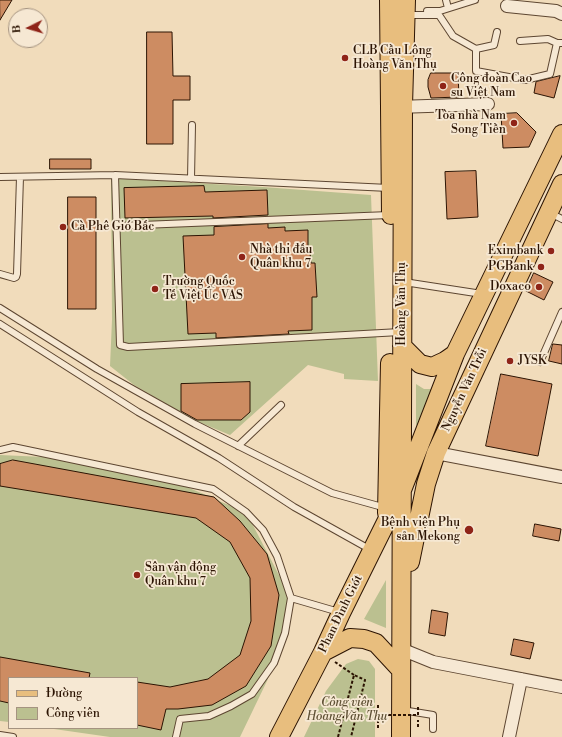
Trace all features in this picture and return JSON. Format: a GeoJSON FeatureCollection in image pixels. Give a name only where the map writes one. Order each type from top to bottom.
{"type":"FeatureCollection","features":[{"type":"Feature","properties":{"kind":"main road","name":"Hoàng Văn Thụ"},"geometry":{"type":"LineString","coordinates":[[389,0],[396,107],[398,337],[402,490],[401,608]]}},
{"type":"Feature","properties":{"kind":"main road","name":"Hoàng Văn Thụ"},"geometry":{"type":"LineString","coordinates":[[396,107],[406,9]]}},
{"type":"Feature","properties":{"kind":"main road","name":"Nguyễn Văn Trỗi"},"geometry":{"type":"LineString","coordinates":[[402,490],[455,354],[562,134]]}},
{"type":"Feature","properties":{"kind":"main road","name":"Nguyễn Văn Trỗi"},"geometry":{"type":"LineString","coordinates":[[401,608],[418,518],[426,484],[436,453],[446,429],[555,216],[562,184]]}},
{"type":"Feature","properties":{"kind":"main road"},"geometry":{"type":"LineString","coordinates":[[529,202],[555,216]]}},
{"type":"Feature","properties":{"kind":"main road","name":"Hoàng Văn Thụ"},"geometry":{"type":"LineString","coordinates":[[387,514],[402,282],[397,215]]}},
{"type":"Feature","properties":{"kind":"main road"},"geometry":{"type":"LineString","coordinates":[[398,337],[420,364],[432,367],[455,354]]}},
{"type":"Feature","properties":{"kind":"main road","name":"Phan Đình Giót"},"geometry":{"type":"LineString","coordinates":[[279,737],[323,652],[372,551],[387,514],[402,490]]}},
{"type":"Feature","properties":{"kind":"main road"},"geometry":{"type":"LineString","coordinates":[[401,608],[401,737]]}},
{"type":"Feature","properties":{"kind":"main road"},"geometry":{"type":"LineString","coordinates":[[323,652],[350,638],[364,639],[376,643],[401,670]]}},
{"type":"Feature","properties":{"kind":"street"},"geometry":{"type":"LineString","coordinates":[[507,6],[556,11],[562,14]]}},
{"type":"Feature","properties":{"kind":"street"},"geometry":{"type":"LineString","coordinates":[[396,107],[488,104]]}},
{"type":"Feature","properties":{"kind":"street"},"geometry":{"type":"LineString","coordinates":[[436,453],[562,477]]}},
{"type":"Feature","properties":{"kind":"street"},"geometry":{"type":"LineString","coordinates":[[401,649],[433,662],[562,687]]}},
{"type":"Feature","properties":{"kind":"street"},"geometry":{"type":"LineString","coordinates":[[509,737],[521,679]]}},
{"type":"Feature","properties":{"kind":"lane"},"geometry":{"type":"LineString","coordinates":[[446,0],[448,8]]}},
{"type":"Feature","properties":{"kind":"lane"},"geometry":{"type":"LineString","coordinates":[[406,9],[440,10],[475,0]]}},
{"type":"Feature","properties":{"kind":"lane"},"geometry":{"type":"LineString","coordinates":[[406,9],[439,15],[454,36],[476,49],[494,45],[497,32]]}},
{"type":"Feature","properties":{"kind":"lane"},"geometry":{"type":"LineString","coordinates":[[476,49],[476,71],[525,80],[550,74],[559,43],[548,39],[520,41]]}},
{"type":"Feature","properties":{"kind":"lane"},"geometry":{"type":"LineString","coordinates":[[191,179],[192,125]]}},
{"type":"Feature","properties":{"kind":"lane"},"geometry":{"type":"LineString","coordinates":[[1,178],[115,176],[396,189]]}},
{"type":"Feature","properties":{"kind":"lane"},"geometry":{"type":"LineString","coordinates":[[115,176],[120,345],[128,347],[398,337]]}},
{"type":"Feature","properties":{"kind":"lane"},"geometry":{"type":"LineString","coordinates":[[0,274],[14,278],[17,274],[20,177]]}},
{"type":"Feature","properties":{"kind":"lane"},"geometry":{"type":"LineString","coordinates":[[116,226],[397,215]]}},
{"type":"Feature","properties":{"kind":"lane"},"geometry":{"type":"LineString","coordinates":[[402,282],[483,295]]}},
{"type":"Feature","properties":{"kind":"lane"},"geometry":{"type":"LineString","coordinates":[[0,308],[97,369],[195,424],[332,493],[387,514]]}},
{"type":"Feature","properties":{"kind":"lane"},"geometry":{"type":"LineString","coordinates":[[540,362],[562,312]]}},
{"type":"Feature","properties":{"kind":"lane"},"geometry":{"type":"LineString","coordinates":[[0,324],[138,412],[219,458],[294,507],[372,551]]}},
{"type":"Feature","properties":{"kind":"lane"},"geometry":{"type":"LineString","coordinates":[[238,446],[281,405]]}},
{"type":"Feature","properties":{"kind":"lane"},"geometry":{"type":"LineString","coordinates":[[0,450],[13,447],[213,489],[246,512],[263,530],[277,556],[291,598],[285,633],[274,663],[252,694],[209,716],[180,719],[176,737]]}},
{"type":"Feature","properties":{"kind":"lane"},"geometry":{"type":"LineString","coordinates":[[291,598],[341,613]]}},
{"type":"Feature","properties":{"kind":"lane"},"geometry":{"type":"LineString","coordinates":[[401,710],[433,715],[433,729]]}},
{"type":"Feature","properties":{"kind":"lane"},"geometry":{"type":"LineString","coordinates":[[0,735],[13,737]]}},
{"type":"Feature","properties":{"kind":"path"},"geometry":{"type":"LineString","coordinates":[[323,652],[354,675],[365,680],[351,737]]}},
{"type":"Feature","properties":{"kind":"path"},"geometry":{"type":"LineString","coordinates":[[338,737],[354,675]]}},
{"type":"Feature","properties":{"kind":"path"},"geometry":{"type":"LineString","coordinates":[[378,703],[378,728]]}},
{"type":"Feature","properties":{"kind":"path"},"geometry":{"type":"LineString","coordinates":[[378,715],[418,715],[418,705]]}},
{"type":"Feature","properties":{"kind":"green space","name":"Nhà thi đấu Quân khu 7"},"geometry":{"type":"Polygon","coordinates":[[[111,178],[371,195],[378,381],[344,379],[344,374],[308,365],[230,435],[194,420],[134,385],[110,366],[112,320],[111,178]]]}},
{"type":"Feature","properties":{"kind":"green space"},"geometry":{"type":"Polygon","coordinates":[[[416,384],[424,389],[434,389],[416,426],[416,384]]]}},
{"type":"Feature","properties":{"kind":"green space","name":"Sân vận động Quân khu 7"},"geometry":{"type":"Polygon","coordinates":[[[0,455],[66,458],[170,480],[214,497],[219,501],[246,512],[291,598],[274,663],[240,737],[110,737],[54,729],[138,729],[138,677],[8,677],[8,722],[0,721],[0,455]]]}},
{"type":"Feature","properties":{"kind":"green space"},"geometry":{"type":"Polygon","coordinates":[[[386,580],[386,628],[364,619],[386,580]]]}},
{"type":"Feature","properties":{"kind":"green space","name":"Công viên Hoàng Văn Thụ"},"geometry":{"type":"Polygon","coordinates":[[[358,659],[369,661],[375,669],[375,737],[304,737],[326,691],[346,664],[358,659]]]}},
{"type":"Feature","properties":{"kind":"building"},"geometry":{"type":"Polygon","coordinates":[[[0,0],[12,0],[0,20],[0,0]]]}},
{"type":"Feature","properties":{"kind":"building"},"geometry":{"type":"Polygon","coordinates":[[[147,32],[172,32],[173,76],[190,76],[190,100],[173,100],[173,144],[147,144],[147,32]]]}},
{"type":"Feature","properties":{"kind":"building","name":"Công đoàn Cao su Việt Nam"},"geometry":{"type":"Polygon","coordinates":[[[431,73],[458,73],[459,97],[431,98],[428,80],[431,73]]]}},
{"type":"Feature","properties":{"kind":"building"},"geometry":{"type":"Polygon","coordinates":[[[560,76],[554,98],[534,93],[536,82],[560,76]]]}},
{"type":"Feature","properties":{"kind":"building","name":"Tòa nhà Nam Song Tiền"},"geometry":{"type":"Polygon","coordinates":[[[517,113],[536,132],[529,147],[503,148],[501,114],[517,113]]]}},
{"type":"Feature","properties":{"kind":"building"},"geometry":{"type":"Polygon","coordinates":[[[50,159],[91,159],[91,169],[50,169],[50,159]]]}},
{"type":"Feature","properties":{"kind":"building"},"geometry":{"type":"Polygon","coordinates":[[[476,171],[478,217],[447,219],[445,172],[476,171]]]}},
{"type":"Feature","properties":{"kind":"building"},"geometry":{"type":"Polygon","coordinates":[[[204,186],[205,192],[267,190],[268,215],[213,218],[213,216],[125,218],[124,188],[204,186]]]}},
{"type":"Feature","properties":{"kind":"building"},"geometry":{"type":"Polygon","coordinates":[[[68,197],[96,197],[96,309],[68,309],[68,197]]]}},
{"type":"Feature","properties":{"kind":"building"},"geometry":{"type":"Polygon","coordinates":[[[268,224],[268,228],[285,227],[285,231],[308,230],[308,253],[310,253],[311,263],[315,263],[317,297],[312,297],[312,330],[288,331],[289,334],[216,338],[216,333],[188,334],[183,236],[214,235],[214,227],[268,224]]]}},
{"type":"Feature","properties":{"kind":"building","name":"Doxaco"},"geometry":{"type":"Polygon","coordinates":[[[534,273],[553,282],[544,300],[526,291],[534,273]]]}},
{"type":"Feature","properties":{"kind":"building"},"geometry":{"type":"Polygon","coordinates":[[[553,344],[562,345],[562,364],[549,361],[553,344]]]}},
{"type":"Feature","properties":{"kind":"building"},"geometry":{"type":"Polygon","coordinates":[[[501,374],[552,384],[538,456],[486,446],[501,374]]]}},
{"type":"Feature","properties":{"kind":"building"},"geometry":{"type":"Polygon","coordinates":[[[250,382],[250,412],[241,420],[197,420],[181,411],[181,384],[250,382]]]}},
{"type":"Feature","properties":{"kind":"building"},"geometry":{"type":"Polygon","coordinates":[[[13,460],[214,497],[240,521],[267,554],[279,595],[271,646],[246,686],[212,705],[166,709],[161,730],[138,725],[138,682],[170,687],[208,679],[240,655],[251,621],[250,578],[230,542],[196,518],[0,486],[0,464],[13,460]]]}},
{"type":"Feature","properties":{"kind":"building"},"geometry":{"type":"Polygon","coordinates":[[[535,524],[561,529],[559,541],[533,536],[535,524]]]}},
{"type":"Feature","properties":{"kind":"building"},"geometry":{"type":"Polygon","coordinates":[[[432,610],[448,613],[445,636],[429,633],[432,610]]]}},
{"type":"Feature","properties":{"kind":"building"},"geometry":{"type":"Polygon","coordinates":[[[514,639],[534,643],[530,659],[511,655],[514,639]]]}},
{"type":"Feature","properties":{"kind":"building"},"geometry":{"type":"Polygon","coordinates":[[[0,657],[90,673],[89,677],[8,677],[8,703],[0,701],[0,657]]]}},
{"type":"Feature","properties":{"kind":"place","name":"CLB Cầu Lông Hoàng Văn Thụ"},"geometry":{"type":"Point","coordinates":[345,58]}},
{"type":"Feature","properties":{"kind":"place","name":"Công đoàn Cao su Việt Nam"},"geometry":{"type":"Point","coordinates":[443,86]}},
{"type":"Feature","properties":{"kind":"place","name":"Tòa nhà Nam Song Tiền"},"geometry":{"type":"Point","coordinates":[514,123]}},
{"type":"Feature","properties":{"kind":"place","name":"Cà Phê Gió Bấc"},"geometry":{"type":"Point","coordinates":[63,227]}},
{"type":"Feature","properties":{"kind":"place","name":"Eximbank"},"geometry":{"type":"Point","coordinates":[551,251]}},
{"type":"Feature","properties":{"kind":"place","name":"Nhà thi đấu Quân khu 7"},"geometry":{"type":"Point","coordinates":[242,257]}},
{"type":"Feature","properties":{"kind":"place","name":"PGBank"},"geometry":{"type":"Point","coordinates":[541,267]}},
{"type":"Feature","properties":{"kind":"place","name":"Doxaco"},"geometry":{"type":"Point","coordinates":[539,287]}},
{"type":"Feature","properties":{"kind":"place","name":"Trường Quốc Tế Việt Úc VAS"},"geometry":{"type":"Point","coordinates":[155,289]}},
{"type":"Feature","properties":{"kind":"place","name":"JYSK"},"geometry":{"type":"Point","coordinates":[510,361]}},
{"type":"Feature","properties":{"kind":"place","name":"Bệnh viện Phụ sản Mekong"},"geometry":{"type":"Point","coordinates":[469,530]}},
{"type":"Feature","properties":{"kind":"place","name":"Sân vận động Quân khu 7"},"geometry":{"type":"Point","coordinates":[137,575]}}]}
